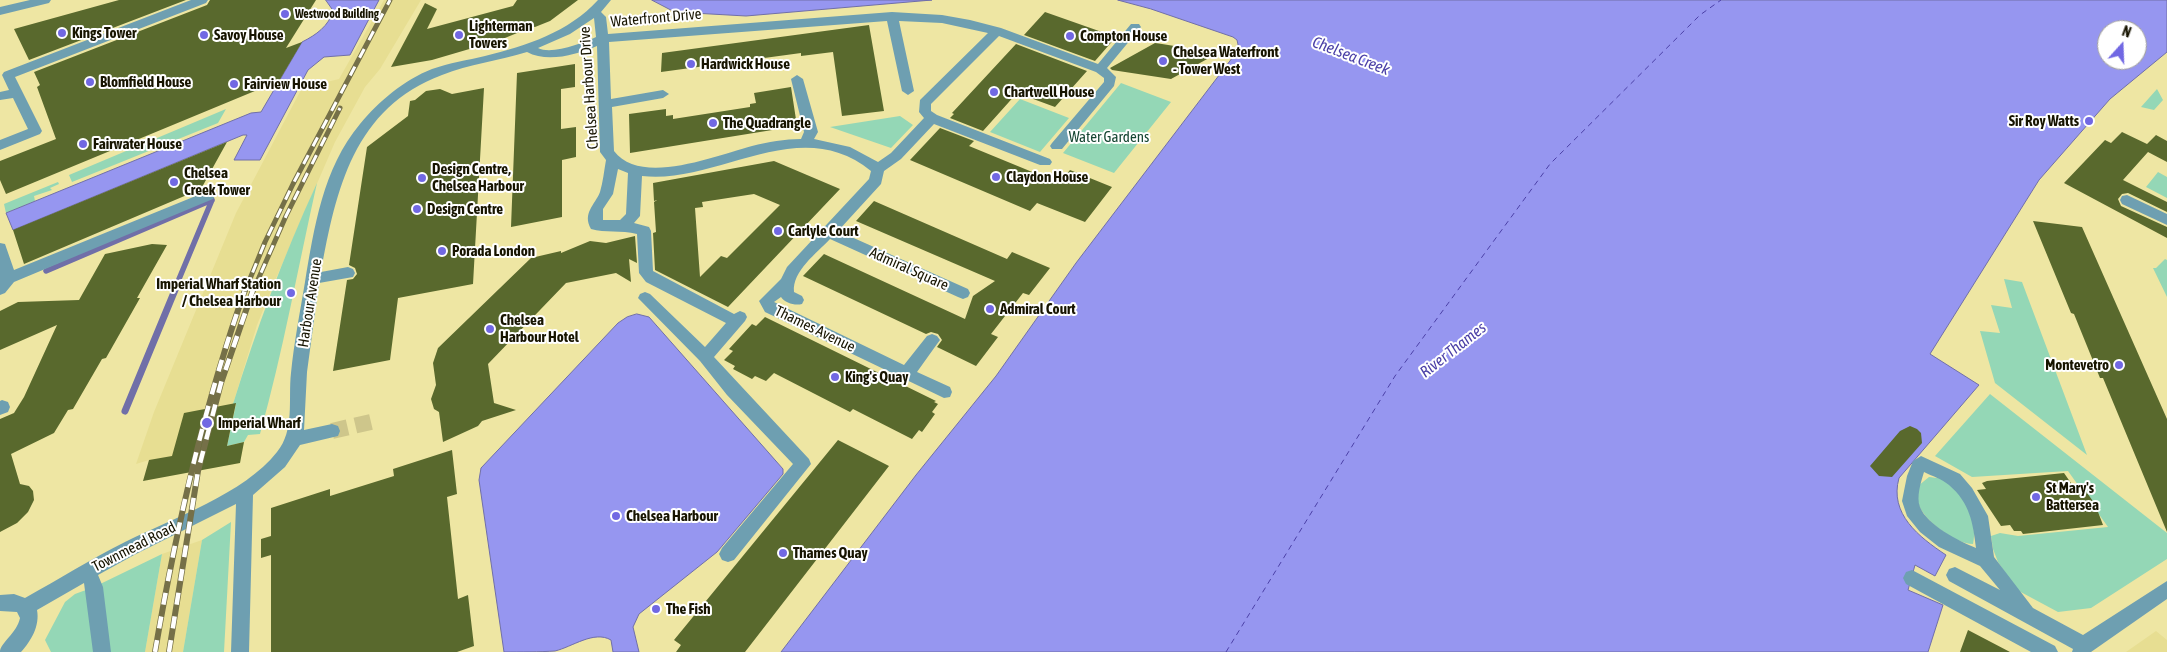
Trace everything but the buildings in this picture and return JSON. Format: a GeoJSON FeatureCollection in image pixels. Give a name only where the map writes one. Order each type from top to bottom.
{"type":"FeatureCollection","features":[{"type":"Feature","properties":{"kind":"street"},"geometry":{"type":"LineString","coordinates":[[0,12],[45,0]]}},
{"type":"Feature","properties":{"kind":"street"},"geometry":{"type":"LineString","coordinates":[[0,145],[35,131],[8,75],[202,0]]}},
{"type":"Feature","properties":{"kind":"street","name":"Chelsea Harbour Drive"},"geometry":{"type":"LineString","coordinates":[[605,0],[594,12],[600,17],[607,152],[613,160],[635,170],[655,172],[682,169],[782,145],[806,143],[820,144],[839,149],[862,158],[878,169]]}},
{"type":"Feature","properties":{"kind":"street","name":"Harbour Avenue"},"geometry":{"type":"LineString","coordinates":[[244,492],[262,479],[278,463],[294,439],[304,334],[313,279],[332,186],[348,150],[377,115],[402,92],[429,76],[527,47],[570,28],[594,12]]}},
{"type":"Feature","properties":{"kind":"street"},"geometry":{"type":"LineString","coordinates":[[892,16],[908,91]]}},
{"type":"Feature","properties":{"kind":"street","name":"Waterfront Drive"},"geometry":{"type":"LineString","coordinates":[[602,39],[892,16],[922,16],[956,21],[997,31],[1100,69]]}},
{"type":"Feature","properties":{"kind":"street"},"geometry":{"type":"LineString","coordinates":[[1057,146],[1110,83],[1110,77],[1100,69],[1135,27]]}},
{"type":"Feature","properties":{"kind":"street"},"geometry":{"type":"LineString","coordinates":[[997,31],[925,103],[924,112],[932,118],[1045,162]]}},
{"type":"Feature","properties":{"kind":"street"},"geometry":{"type":"LineString","coordinates":[[527,47],[540,54],[548,54],[582,48],[602,39]]}},
{"type":"Feature","properties":{"kind":"street"},"geometry":{"type":"LineString","coordinates":[[797,79],[811,132],[806,143]]}},
{"type":"Feature","properties":{"kind":"street"},"geometry":{"type":"LineString","coordinates":[[0,96],[17,93]]}},
{"type":"Feature","properties":{"kind":"street"},"geometry":{"type":"LineString","coordinates":[[605,104],[663,94]]}},
{"type":"Feature","properties":{"kind":"street"},"geometry":{"type":"LineString","coordinates":[[878,169],[896,156],[932,118]]}},
{"type":"Feature","properties":{"kind":"street"},"geometry":{"type":"LineString","coordinates":[[613,160],[606,194],[596,208],[596,225],[623,224],[644,231],[646,273],[651,278],[737,319],[705,357]]}},
{"type":"Feature","properties":{"kind":"street","name":"Thames Avenue"},"geometry":{"type":"LineString","coordinates":[[878,169],[876,181],[792,271],[786,283],[766,301],[770,308],[944,392]]}},
{"type":"Feature","properties":{"kind":"street"},"geometry":{"type":"LineString","coordinates":[[623,224],[633,216],[635,170]]}},
{"type":"Feature","properties":{"kind":"street"},"geometry":{"type":"LineString","coordinates":[[0,248],[5,284],[208,196]]}},
{"type":"Feature","properties":{"kind":"street"},"geometry":{"type":"LineString","coordinates":[[2127,200],[2167,220]]}},
{"type":"Feature","properties":{"kind":"street","name":"Admiral Square"},"geometry":{"type":"LineString","coordinates":[[828,232],[963,294]]}},
{"type":"Feature","properties":{"kind":"street"},"geometry":{"type":"LineString","coordinates":[[313,279],[348,272]]}},
{"type":"Feature","properties":{"kind":"street"},"geometry":{"type":"LineString","coordinates":[[786,283],[787,295],[797,300]]}},
{"type":"Feature","properties":{"kind":"street"},"geometry":{"type":"LineString","coordinates":[[645,298],[705,357],[733,390],[803,464],[728,554]]}},
{"type":"Feature","properties":{"kind":"street"},"geometry":{"type":"LineString","coordinates":[[906,374],[932,340]]}},
{"type":"Feature","properties":{"kind":"street"},"geometry":{"type":"LineString","coordinates":[[294,439],[332,430]]}},
{"type":"Feature","properties":{"kind":"street"},"geometry":{"type":"LineString","coordinates":[[1986,560],[1972,556],[1922,524],[1913,510],[1910,498],[1916,469],[1921,463],[1954,479],[1966,493],[1980,516],[1986,560],[2027,614]]}},
{"type":"Feature","properties":{"kind":"street"},"geometry":{"type":"LineString","coordinates":[[240,652],[244,492]]}},
{"type":"Feature","properties":{"kind":"street","name":"Townmead Road"},"geometry":{"type":"LineString","coordinates":[[26,607],[128,548],[244,492]]}},
{"type":"Feature","properties":{"kind":"street"},"geometry":{"type":"LineString","coordinates":[[87,572],[94,588],[102,652]]}},
{"type":"Feature","properties":{"kind":"street"},"geometry":{"type":"LineString","coordinates":[[1955,575],[2027,614],[2083,649],[2167,589]]}},
{"type":"Feature","properties":{"kind":"street"},"geometry":{"type":"LineString","coordinates":[[1912,578],[2049,652]]}},
{"type":"Feature","properties":{"kind":"street"},"geometry":{"type":"LineString","coordinates":[[0,604],[19,603],[26,607],[30,614],[26,632],[19,642],[7,652]]}},
{"type":"Feature","properties":{"kind":"shaded area"},"geometry":{"type":"Polygon","coordinates":[[[384,0],[421,0],[380,69],[365,87],[335,142],[257,325],[233,404],[236,403],[227,445],[244,442],[240,463],[179,474],[149,460],[136,464],[154,412],[236,213],[302,88],[339,79],[384,0]]]}},
{"type":"Feature","properties":{"kind":"shaded area"},"geometry":{"type":"Polygon","coordinates":[[[202,540],[183,652],[145,652],[162,554],[202,540]]]}},
{"type":"Feature","properties":{"kind":"shaded area"},"geometry":{"type":"Polygon","coordinates":[[[2156,631],[2167,640],[2167,652],[2126,652],[2156,631]]]}},
{"type":"Feature","properties":{"kind":"green space","name":"Water Gardens"},"geometry":{"type":"Polygon","coordinates":[[[1121,83],[1171,102],[1114,173],[1063,153],[1121,83]]]}},
{"type":"Feature","properties":{"kind":"green space"},"geometry":{"type":"Polygon","coordinates":[[[2157,89],[2163,100],[2154,110],[2141,107],[2157,89]]]}},
{"type":"Feature","properties":{"kind":"green space","name":"Water Gardens"},"geometry":{"type":"Polygon","coordinates":[[[1020,99],[1069,118],[1040,152],[990,132],[1020,99]]]}},
{"type":"Feature","properties":{"kind":"green space"},"geometry":{"type":"Polygon","coordinates":[[[226,109],[218,123],[72,182],[69,175],[226,109]]]}},
{"type":"Feature","properties":{"kind":"green space"},"geometry":{"type":"Polygon","coordinates":[[[900,116],[913,125],[891,148],[830,127],[900,116]]]}},
{"type":"Feature","properties":{"kind":"green space"},"geometry":{"type":"Polygon","coordinates":[[[2158,172],[2167,177],[2167,198],[2146,187],[2158,172]]]}},
{"type":"Feature","properties":{"kind":"green space"},"geometry":{"type":"Polygon","coordinates":[[[58,182],[59,184],[50,188],[52,190],[34,196],[35,201],[6,213],[4,204],[58,182]]]}},
{"type":"Feature","properties":{"kind":"green space"},"geometry":{"type":"Polygon","coordinates":[[[317,183],[283,341],[260,434],[248,435],[244,442],[227,446],[236,404],[233,404],[251,347],[271,292],[317,183]]]}},
{"type":"Feature","properties":{"kind":"green space"},"geometry":{"type":"Polygon","coordinates":[[[2165,259],[2167,260],[2167,297],[2153,268],[2156,268],[2165,259]]]}},
{"type":"Feature","properties":{"kind":"green space"},"geometry":{"type":"Polygon","coordinates":[[[2004,279],[2022,282],[2087,455],[1995,383],[1980,331],[2000,333],[1991,305],[2012,308],[2004,279]]]}},
{"type":"Feature","properties":{"kind":"green space"},"geometry":{"type":"Polygon","coordinates":[[[1990,394],[2167,533],[2167,559],[2091,608],[2058,612],[2017,590],[1998,562],[1991,536],[2000,533],[2018,536],[2108,527],[2068,471],[1972,477],[1935,456],[1990,394]]]}},
{"type":"Feature","properties":{"kind":"green space"},"geometry":{"type":"Polygon","coordinates":[[[1929,477],[1950,481],[1962,495],[1970,511],[1974,528],[1973,544],[1958,540],[1941,530],[1921,509],[1918,500],[1918,486],[1929,477]]]}},
{"type":"Feature","properties":{"kind":"green space"},"geometry":{"type":"Polygon","coordinates":[[[231,522],[224,652],[183,652],[202,540],[231,522]]]}},
{"type":"Feature","properties":{"kind":"green space"},"geometry":{"type":"Polygon","coordinates":[[[162,554],[145,652],[51,652],[45,640],[65,602],[75,594],[94,587],[162,554]]]}},
{"type":"Feature","properties":{"kind":"water"},"geometry":{"type":"Polygon","coordinates":[[[326,0],[379,0],[350,55],[324,57],[308,70],[260,160],[234,160],[247,135],[243,135],[13,230],[6,213],[251,113],[261,112],[302,42],[325,26],[331,16],[333,11],[326,0]]]}},
{"type":"Feature","properties":{"kind":"water"},"geometry":{"type":"Polygon","coordinates":[[[652,0],[932,0],[746,16],[675,12],[652,0]]]}},
{"type":"Feature","properties":{"kind":"water"},"geometry":{"type":"Polygon","coordinates":[[[1118,0],[2167,0],[2167,52],[2147,68],[2147,20],[2097,20],[2097,70],[2145,70],[2110,99],[2039,180],[1930,354],[1979,385],[1899,478],[1898,503],[1902,513],[1917,532],[1946,555],[1935,576],[1915,565],[1908,590],[1943,605],[1928,652],[781,652],[916,475],[996,376],[1076,263],[1239,49],[1237,40],[1151,9],[1118,0]]]}},
{"type":"Feature","properties":{"kind":"water","name":"Chelsea Harbour"},"geometry":{"type":"Polygon","coordinates":[[[637,314],[649,317],[783,469],[783,474],[717,552],[639,614],[633,627],[639,652],[613,652],[611,640],[597,637],[583,640],[555,651],[504,652],[479,480],[481,468],[618,323],[627,317],[637,314]]]}},
{"type":"Feature","properties":{"kind":"waterway"},"geometry":{"type":"LineString","coordinates":[[46,271],[212,200],[174,291]]}},
{"type":"Feature","properties":{"kind":"waterway"},"geometry":{"type":"LineString","coordinates":[[125,411],[175,290]]}},
{"type":"Feature","properties":{"kind":"ferry route"},"geometry":{"type":"LineString","coordinates":[[1226,652],[1395,376],[1550,164],[1700,15],[1721,0]]}},
{"type":"Feature","properties":{"kind":"tunnel"},"geometry":{"type":"LineString","coordinates":[[332,431],[375,421]]}},
{"type":"Feature","properties":{"kind":"railway"},"geometry":{"type":"LineString","coordinates":[[245,291],[265,242],[293,184],[390,0]]}},
{"type":"Feature","properties":{"kind":"railway"},"geometry":{"type":"LineString","coordinates":[[253,291],[286,216],[340,108]]}},
{"type":"Feature","properties":{"kind":"railway"},"geometry":{"type":"LineString","coordinates":[[155,652],[172,560],[192,469],[216,379],[245,290]]}},
{"type":"Feature","properties":{"kind":"railway"},"geometry":{"type":"LineString","coordinates":[[169,652],[198,471],[221,383],[253,290]]}},
{"type":"Feature","properties":{"kind":"place","name":"Westwood Building"},"geometry":{"type":"Point","coordinates":[285,14]}},
{"type":"Feature","properties":{"kind":"place","name":"Kings Tower"},"geometry":{"type":"Point","coordinates":[62,33]}},
{"type":"Feature","properties":{"kind":"place","name":"Savoy House"},"geometry":{"type":"Point","coordinates":[204,35]}},
{"type":"Feature","properties":{"kind":"place","name":"Lighterman Towers"},"geometry":{"type":"Point","coordinates":[459,35]}},
{"type":"Feature","properties":{"kind":"place","name":"Compton House"},"geometry":{"type":"Point","coordinates":[1070,36]}},
{"type":"Feature","properties":{"kind":"place","name":"Chelsea Waterfront - Tower West"},"geometry":{"type":"Point","coordinates":[1163,61]}},
{"type":"Feature","properties":{"kind":"place","name":"Hardwick House"},"geometry":{"type":"Point","coordinates":[691,64]}},
{"type":"Feature","properties":{"kind":"place","name":"Blomfield House"},"geometry":{"type":"Point","coordinates":[90,82]}},
{"type":"Feature","properties":{"kind":"place","name":"Fairview House"},"geometry":{"type":"Point","coordinates":[234,84]}},
{"type":"Feature","properties":{"kind":"place","name":"Chartwell House"},"geometry":{"type":"Point","coordinates":[994,92]}},
{"type":"Feature","properties":{"kind":"place","name":"Sir Roy Watts"},"geometry":{"type":"Point","coordinates":[2089,121]}},
{"type":"Feature","properties":{"kind":"place","name":"The Quadrangle"},"geometry":{"type":"Point","coordinates":[713,123]}},
{"type":"Feature","properties":{"kind":"place","name":"Fairwater House"},"geometry":{"type":"Point","coordinates":[83,144]}},
{"type":"Feature","properties":{"kind":"place","name":"Claydon House"},"geometry":{"type":"Point","coordinates":[996,177]}},
{"type":"Feature","properties":{"kind":"place","name":"Design Centre, Chelsea Harbour"},"geometry":{"type":"Point","coordinates":[422,178]}},
{"type":"Feature","properties":{"kind":"place","name":"Chelsea Creek Tower"},"geometry":{"type":"Point","coordinates":[174,182]}},
{"type":"Feature","properties":{"kind":"place","name":"Design Centre"},"geometry":{"type":"Point","coordinates":[417,209]}},
{"type":"Feature","properties":{"kind":"place","name":"Carlyle Court"},"geometry":{"type":"Point","coordinates":[778,231]}},
{"type":"Feature","properties":{"kind":"place","name":"Porada London"},"geometry":{"type":"Point","coordinates":[442,251]}},
{"type":"Feature","properties":{"kind":"place","name":"Imperial Wharf Station / Chelsea Harbour"},"geometry":{"type":"Point","coordinates":[291,293]}},
{"type":"Feature","properties":{"kind":"place","name":"Admiral Court"},"geometry":{"type":"Point","coordinates":[990,309]}},
{"type":"Feature","properties":{"kind":"place","name":"Chelsea Harbour Hotel"},"geometry":{"type":"Point","coordinates":[490,329]}},
{"type":"Feature","properties":{"kind":"place","name":"Montevetro"},"geometry":{"type":"Point","coordinates":[2119,365]}},
{"type":"Feature","properties":{"kind":"place","name":"King's Quay"},"geometry":{"type":"Point","coordinates":[835,377]}},
{"type":"Feature","properties":{"kind":"place","name":"Imperial Wharf"},"geometry":{"type":"Point","coordinates":[207,423]}},
{"type":"Feature","properties":{"kind":"place","name":"St Mary's Battersea"},"geometry":{"type":"Point","coordinates":[2036,497]}},
{"type":"Feature","properties":{"kind":"place","name":"Chelsea Harbour"},"geometry":{"type":"Point","coordinates":[616,516]}},
{"type":"Feature","properties":{"kind":"place","name":"Thames Quay"},"geometry":{"type":"Point","coordinates":[783,553]}},
{"type":"Feature","properties":{"kind":"place","name":"The Fish"},"geometry":{"type":"Point","coordinates":[656,609]}},
{"type":"Feature","properties":{"kind":"water label","name":"Chelsea Creek"},"geometry":{"type":"Point","coordinates":[1351,56]}},
{"type":"Feature","properties":{"kind":"water label","name":"River Thames"},"geometry":{"type":"Point","coordinates":[1453,350]}}]}
